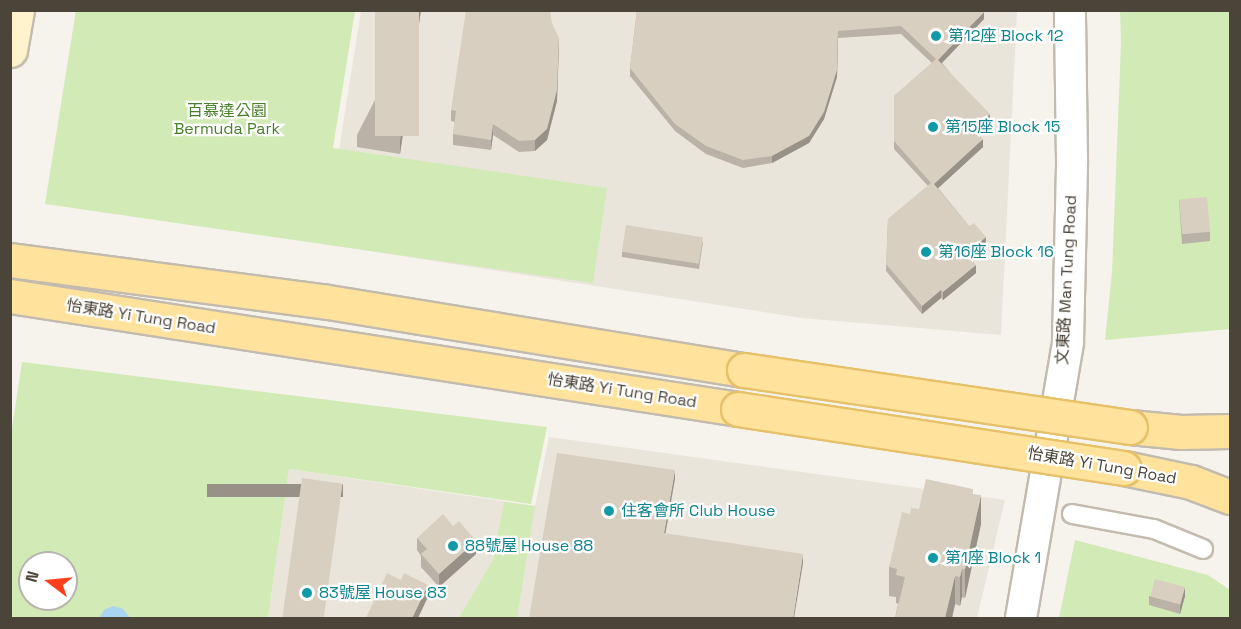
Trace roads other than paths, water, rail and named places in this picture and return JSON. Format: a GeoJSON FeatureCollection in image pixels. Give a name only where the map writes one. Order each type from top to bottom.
{"type":"FeatureCollection","features":[{"type":"Feature","properties":{"kind":"main road"},"geometry":{"type":"LineString","coordinates":[[10,50],[17,10]]}},
{"type":"Feature","properties":{"kind":"main road"},"geometry":{"type":"LineString","coordinates":[[10,260],[322,301],[744,370],[1130,428],[1181,432],[1230,431]]}},
{"type":"Feature","properties":{"kind":"main road","name":"怡東路 Yi Tung Road"},"geometry":{"type":"LineString","coordinates":[[10,296],[1124,468],[1191,482],[1230,497]]}},
{"type":"Feature","properties":{"kind":"street","name":"文東路 Man Tung Road"},"geometry":{"type":"LineString","coordinates":[[1021,618],[1068,342],[1072,160],[1070,10]]}},
{"type":"Feature","properties":{"kind":"street"},"geometry":{"type":"LineString","coordinates":[[1072,514],[1154,529],[1203,549]]}},
{"type":"Feature","properties":{"kind":"water"},"geometry":{"type":"Polygon","coordinates":[[[113,606],[123,609],[130,618],[99,618],[104,610],[113,606]]]}},
{"type":"Feature","properties":{"kind":"place","name":"第12座 Block 12"},"geometry":{"type":"Point","coordinates":[936,36]}},
{"type":"Feature","properties":{"kind":"place","name":"第15座 Block 15"},"geometry":{"type":"Point","coordinates":[933,127]}},
{"type":"Feature","properties":{"kind":"place","name":"第16座 Block 16"},"geometry":{"type":"Point","coordinates":[926,252]}},
{"type":"Feature","properties":{"kind":"place","name":"住客會所 Club House"},"geometry":{"type":"Point","coordinates":[609,511]}},
{"type":"Feature","properties":{"kind":"place","name":"88號屋 House 88"},"geometry":{"type":"Point","coordinates":[453,546]}},
{"type":"Feature","properties":{"kind":"place","name":"第1座 Block 1"},"geometry":{"type":"Point","coordinates":[933,558]}},
{"type":"Feature","properties":{"kind":"place","name":"83號屋 House 83"},"geometry":{"type":"Point","coordinates":[307,593]}},
{"type":"Feature","properties":{"kind":"park label","name":"百慕達公園 Bermuda Park"},"geometry":{"type":"Point","coordinates":[227,120]}}]}
